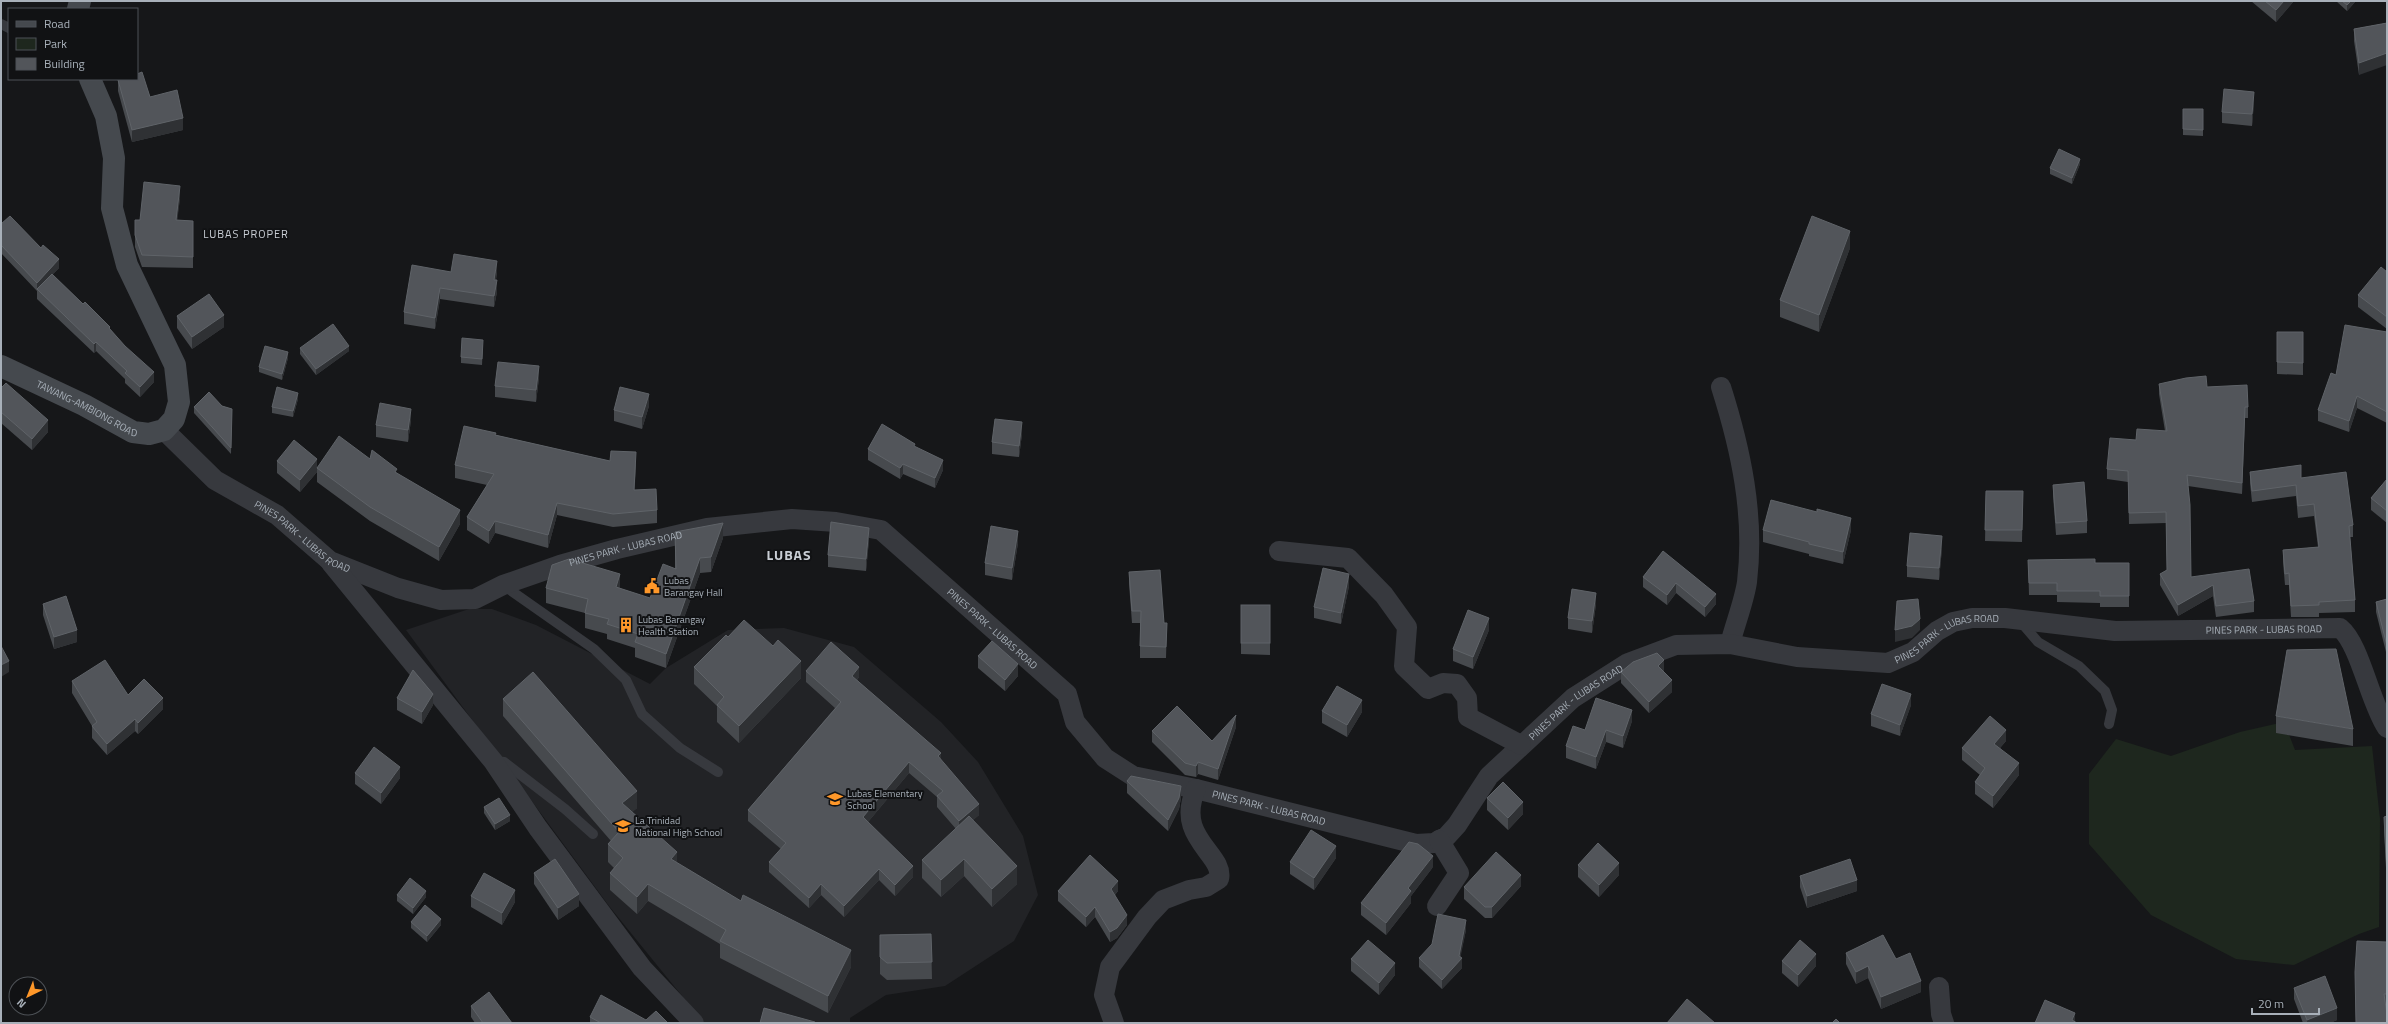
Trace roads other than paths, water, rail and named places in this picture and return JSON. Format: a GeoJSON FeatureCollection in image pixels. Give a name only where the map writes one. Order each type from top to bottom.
{"type":"FeatureCollection","features":[{"type":"Feature","properties":{"kind":"main road"},"geometry":{"type":"LineString","coordinates":[[90,80],[106,116],[114,158],[112,208],[127,265],[175,365],[179,402],[174,419],[164,430]]}},
{"type":"Feature","properties":{"kind":"main road","name":"TAWANG-AMBIONG ROAD"},"geometry":{"type":"LineString","coordinates":[[1,366],[84,405],[133,432],[149,434],[164,430]]}},
{"type":"Feature","properties":{"kind":"street"},"geometry":{"type":"LineString","coordinates":[[1721,387],[1737,437],[1749,504],[1747,582],[1730,644]]}},
{"type":"Feature","properties":{"kind":"street","name":"PINES PARK - LUBAS ROAD"},"geometry":{"type":"LineString","coordinates":[[164,430],[215,480],[277,515],[330,561],[398,588],[441,600],[475,599],[503,585],[617,549],[707,528],[792,519],[836,522],[881,530],[1067,694],[1075,722],[1105,758],[1134,776],[1196,789],[1416,844],[1434,843],[1447,836],[1457,825],[1489,776],[1573,698],[1628,663],[1676,645],[1730,644],[1797,657],[1888,663],[1913,652],[1937,631],[1953,622],[1972,618],[2018,620],[2115,631],[2340,628],[2348,636],[2364,674],[2378,714],[2387,728]]}},
{"type":"Feature","properties":{"kind":"street"},"geometry":{"type":"LineString","coordinates":[[1279,550],[1348,558],[1384,595],[1407,627],[1404,666],[1428,689],[1443,683],[1457,684],[1467,698],[1468,717],[1521,745]]}},
{"type":"Feature","properties":{"kind":"street"},"geometry":{"type":"LineString","coordinates":[[330,561],[443,696],[493,761],[538,828],[637,962],[694,1023]]}},
{"type":"Feature","properties":{"kind":"street"},"geometry":{"type":"LineString","coordinates":[[1114,1023],[1104,995],[1110,968],[1119,955],[1147,917],[1163,900],[1189,890],[1206,887],[1219,879],[1217,867],[1193,829],[1190,813],[1191,800],[1196,789]]}},
{"type":"Feature","properties":{"kind":"street"},"geometry":{"type":"LineString","coordinates":[[1437,906],[1459,873],[1439,840]]}},
{"type":"Feature","properties":{"kind":"street"},"geometry":{"type":"LineString","coordinates":[[1939,987],[1941,1014],[1944,1023]]}},
{"type":"Feature","properties":{"kind":"lane"},"geometry":{"type":"LineString","coordinates":[[503,585],[594,649],[626,680],[642,714],[680,748],[718,772]]}},
{"type":"Feature","properties":{"kind":"lane"},"geometry":{"type":"LineString","coordinates":[[2018,620],[2038,642],[2079,666],[2105,691],[2112,710],[2109,724]]}},
{"type":"Feature","properties":{"kind":"lane"},"geometry":{"type":"LineString","coordinates":[[493,761],[504,762],[565,809],[593,834]]}},
{"type":"Feature","properties":{"kind":"place","name":"Lubas Barangay Hall"},"geometry":{"type":"Point","coordinates":[652,586]}},
{"type":"Feature","properties":{"kind":"place","name":"Lubas Barangay Health Station"},"geometry":{"type":"Point","coordinates":[626,625]}},
{"type":"Feature","properties":{"kind":"place","name":"Lubas Elementary School"},"geometry":{"type":"Point","coordinates":[835,799]}},
{"type":"Feature","properties":{"kind":"place","name":"La Trinidad National High School"},"geometry":{"type":"Point","coordinates":[623,826]}},
{"type":"Feature","properties":{"kind":"district","name":"LUBAS PROPER"},"geometry":{"type":"Point","coordinates":[246,234]}},
{"type":"Feature","properties":{"kind":"district","name":"LUBAS"},"geometry":{"type":"Point","coordinates":[789,554]}}]}
